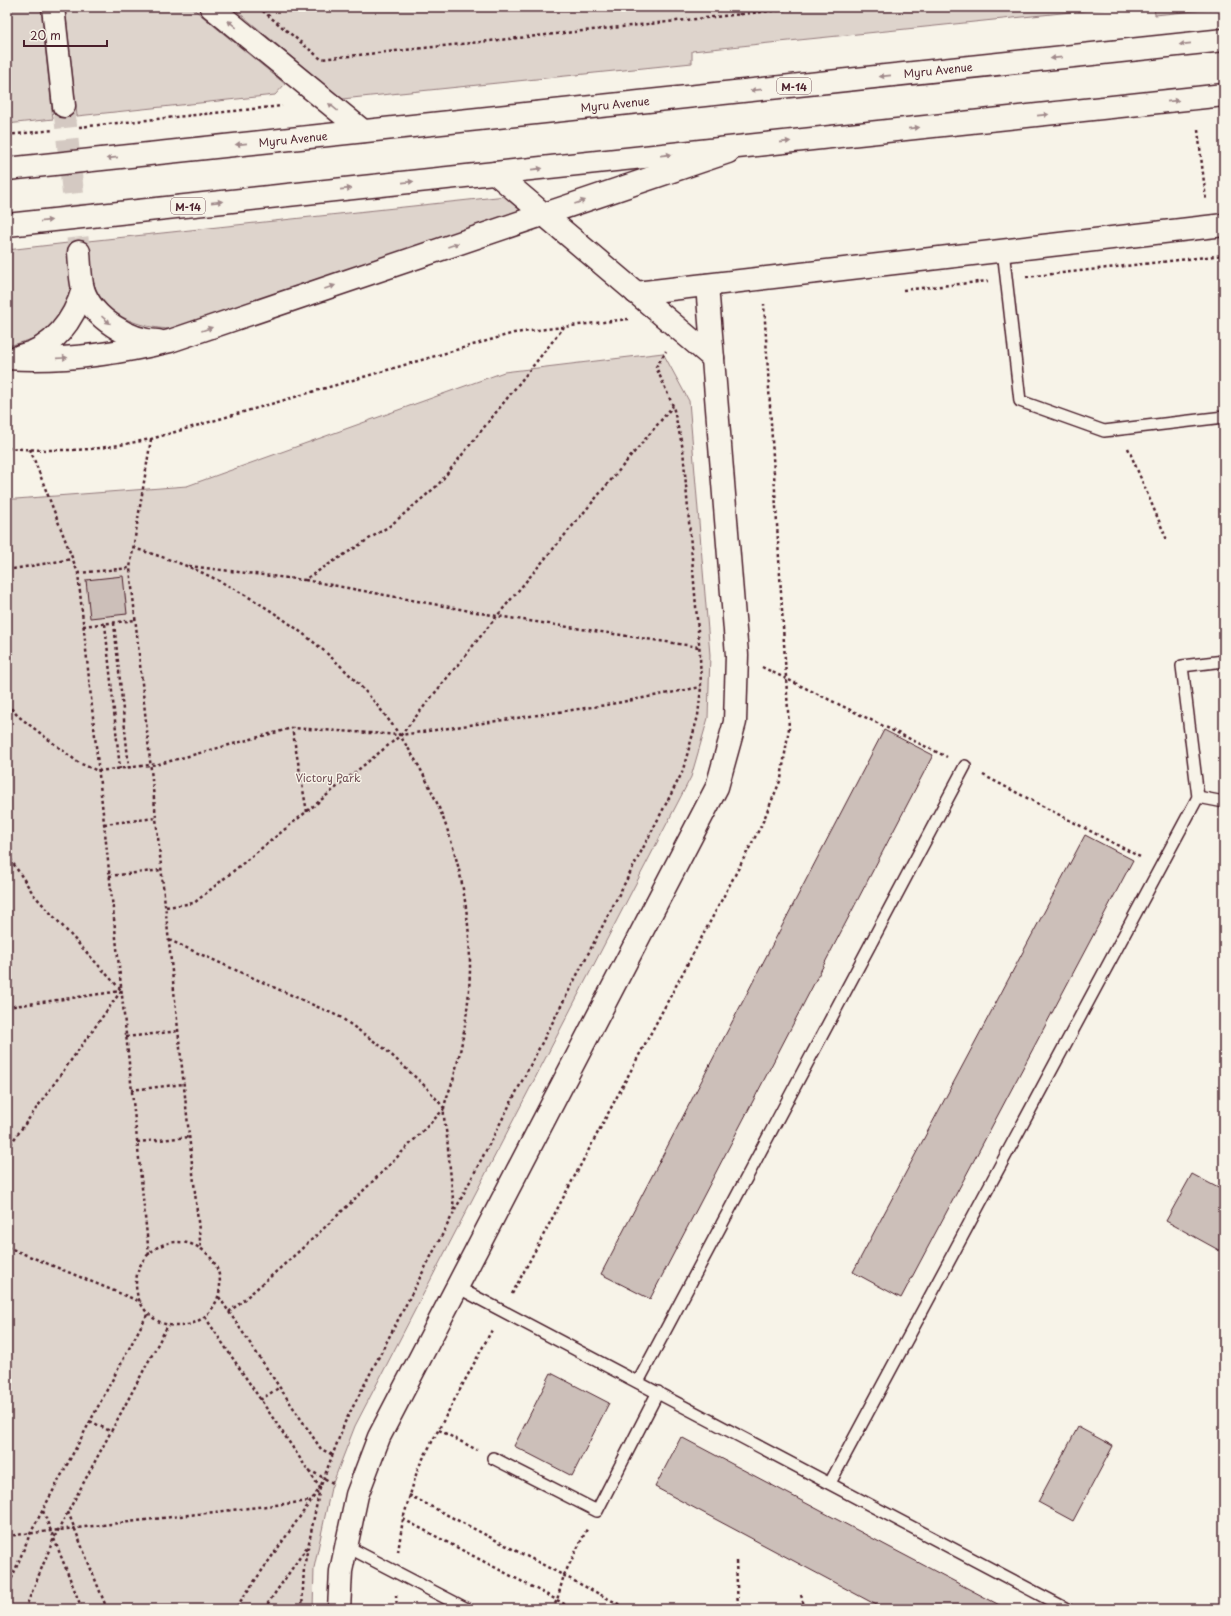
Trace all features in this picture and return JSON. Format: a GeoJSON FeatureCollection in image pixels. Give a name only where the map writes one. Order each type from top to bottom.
{"type":"FeatureCollection","features":[{"type":"Feature","properties":{"kind":"main road"},"geometry":{"type":"LineString","coordinates":[[53,7],[64,106]]}},
{"type":"Feature","properties":{"kind":"main road"},"geometry":{"type":"LineString","coordinates":[[211,7],[363,131]]}},
{"type":"Feature","properties":{"kind":"main road","name":"Myru Avenue"},"geometry":{"type":"LineString","coordinates":[[7,169],[1224,40]]}},
{"type":"Feature","properties":{"kind":"main road","name":"М-14"},"geometry":{"type":"LineString","coordinates":[[7,225],[1224,96]]}},
{"type":"Feature","properties":{"kind":"main road"},"geometry":{"type":"LineString","coordinates":[[8,358],[50,359],[90,356],[130,351],[170,341],[746,146]]}},
{"type":"Feature","properties":{"kind":"main road"},"geometry":{"type":"LineString","coordinates":[[495,173],[713,358]]}},
{"type":"Feature","properties":{"kind":"main road"},"geometry":{"type":"LineString","coordinates":[[636,293],[1224,225]]}},
{"type":"Feature","properties":{"kind":"main road"},"geometry":{"type":"LineString","coordinates":[[8,358],[24,355],[51,341],[62,331],[72,318],[79,304],[83,290],[79,252]]}},
{"type":"Feature","properties":{"kind":"main road"},"geometry":{"type":"LineString","coordinates":[[340,1609],[341,1571],[357,1495],[379,1436],[717,787],[735,722],[737,655],[707,285]]}},
{"type":"Feature","properties":{"kind":"main road"},"geometry":{"type":"LineString","coordinates":[[83,290],[90,303],[111,325],[125,333],[147,340],[170,341]]}},
{"type":"Feature","properties":{"kind":"lane"},"geometry":{"type":"LineString","coordinates":[[1003,250],[1020,401],[1104,431],[1224,417]]}},
{"type":"Feature","properties":{"kind":"lane"},"geometry":{"type":"LineString","coordinates":[[830,1484],[1198,797],[1182,666],[1224,661]]}},
{"type":"Feature","properties":{"kind":"lane"},"geometry":{"type":"LineString","coordinates":[[638,1382],[965,766]]}},
{"type":"Feature","properties":{"kind":"lane"},"geometry":{"type":"LineString","coordinates":[[1198,797],[1224,802]]}},
{"type":"Feature","properties":{"kind":"lane"},"geometry":{"type":"LineString","coordinates":[[457,1287],[1067,1609]]}},
{"type":"Feature","properties":{"kind":"lane"},"geometry":{"type":"LineString","coordinates":[[493,1458],[597,1511],[658,1392]]}},
{"type":"Feature","properties":{"kind":"lane"},"geometry":{"type":"LineString","coordinates":[[346,1546],[468,1609]]}},
{"type":"Feature","properties":{"kind":"path"},"geometry":{"type":"LineString","coordinates":[[258,7],[321,59],[740,14],[774,9],[808,7]]}},
{"type":"Feature","properties":{"kind":"path"},"geometry":{"type":"LineString","coordinates":[[739,7],[740,14]]}},
{"type":"Feature","properties":{"kind":"path"},"geometry":{"type":"LineString","coordinates":[[78,128],[282,106]]}},
{"type":"Feature","properties":{"kind":"path"},"geometry":{"type":"LineString","coordinates":[[7,135],[54,130]]}},
{"type":"Feature","properties":{"kind":"path"},"geometry":{"type":"LineString","coordinates":[[1198,130],[1206,200]]}},
{"type":"Feature","properties":{"kind":"path"},"geometry":{"type":"LineString","coordinates":[[897,290],[1224,254]]}},
{"type":"Feature","properties":{"kind":"path"},"geometry":{"type":"LineString","coordinates":[[756,305],[772,303]]}},
{"type":"Feature","properties":{"kind":"path"},"geometry":{"type":"LineString","coordinates":[[7,448],[60,450],[91,449],[121,445],[151,438],[514,333],[662,315]]}},
{"type":"Feature","properties":{"kind":"path"},"geometry":{"type":"LineString","coordinates":[[304,580],[391,524],[438,485],[564,327]]}},
{"type":"Feature","properties":{"kind":"path"},"geometry":{"type":"LineString","coordinates":[[302,1609],[304,1567],[320,1488],[345,1422],[682,773],[698,716],[701,687],[699,647],[683,449],[673,406],[656,367],[680,330]]}},
{"type":"Feature","properties":{"kind":"path"},"geometry":{"type":"LineString","coordinates":[[166,907],[194,903],[401,735],[497,616],[673,406]]}},
{"type":"Feature","properties":{"kind":"path"},"geometry":{"type":"LineString","coordinates":[[1120,429],[1167,540]]}},
{"type":"Feature","properties":{"kind":"path"},"geometry":{"type":"LineString","coordinates":[[151,438],[130,568],[202,1250]]}},
{"type":"Feature","properties":{"kind":"path"},"geometry":{"type":"LineString","coordinates":[[30,449],[78,573],[149,1255]]}},
{"type":"Feature","properties":{"kind":"path"},"geometry":{"type":"LineString","coordinates":[[133,548],[184,566],[235,589],[298,629],[327,653],[378,705],[401,735],[435,797],[455,858],[464,899],[469,948],[468,1005],[463,1040],[444,1108],[454,1211]]}},
{"type":"Feature","properties":{"kind":"path"},"geometry":{"type":"LineString","coordinates":[[7,570],[72,559]]}},
{"type":"Feature","properties":{"kind":"path"},"geometry":{"type":"LineString","coordinates":[[184,566],[304,580],[497,616],[699,647]]}},
{"type":"Feature","properties":{"kind":"path"},"geometry":{"type":"LineString","coordinates":[[78,573],[130,568]]}},
{"type":"Feature","properties":{"kind":"path"},"geometry":{"type":"LineString","coordinates":[[83,626],[136,620]]}},
{"type":"Feature","properties":{"kind":"path"},"geometry":{"type":"LineString","coordinates":[[114,623],[129,768]]}},
{"type":"Feature","properties":{"kind":"path"},"geometry":{"type":"LineString","coordinates":[[105,624],[120,769]]}},
{"type":"Feature","properties":{"kind":"path"},"geometry":{"type":"LineString","coordinates":[[7,704],[18,716],[80,763],[98,771],[151,766],[292,728],[401,735],[606,705],[701,687]]}},
{"type":"Feature","properties":{"kind":"path"},"geometry":{"type":"LineString","coordinates":[[292,728],[307,812]]}},
{"type":"Feature","properties":{"kind":"path"},"geometry":{"type":"LineString","coordinates":[[104,824],[156,818]]}},
{"type":"Feature","properties":{"kind":"path"},"geometry":{"type":"LineString","coordinates":[[7,854],[34,895],[121,990]]}},
{"type":"Feature","properties":{"kind":"path"},"geometry":{"type":"LineString","coordinates":[[109,876],[162,870]]}},
{"type":"Feature","properties":{"kind":"path"},"geometry":{"type":"LineString","coordinates":[[169,940],[340,1016],[390,1054],[426,1087],[444,1108]]}},
{"type":"Feature","properties":{"kind":"path"},"geometry":{"type":"LineString","coordinates":[[7,1007],[121,990]]}},
{"type":"Feature","properties":{"kind":"path"},"geometry":{"type":"LineString","coordinates":[[7,1148],[121,990]]}},
{"type":"Feature","properties":{"kind":"path"},"geometry":{"type":"LineString","coordinates":[[126,1037],[178,1031]]}},
{"type":"Feature","properties":{"kind":"path"},"geometry":{"type":"LineString","coordinates":[[131,1090],[184,1084]]}},
{"type":"Feature","properties":{"kind":"path"},"geometry":{"type":"LineString","coordinates":[[229,1312],[345,1208],[403,1152],[444,1108]]}},
{"type":"Feature","properties":{"kind":"path"},"geometry":{"type":"LineString","coordinates":[[137,1142],[190,1137]]}},
{"type":"Feature","properties":{"kind":"path"},"geometry":{"type":"LineString","coordinates":[[174,1243],[188,1244],[202,1250],[210,1256],[219,1275],[220,1286],[218,1296],[213,1307],[205,1317],[193,1323],[181,1326],[168,1325],[160,1322],[148,1313],[141,1302],[137,1290],[137,1277],[141,1265],[149,1255],[160,1247],[174,1243]]}},
{"type":"Feature","properties":{"kind":"path"},"geometry":{"type":"LineString","coordinates":[[7,1247],[141,1302]]}},
{"type":"Feature","properties":{"kind":"path"},"geometry":{"type":"LineString","coordinates":[[218,1296],[322,1449],[333,1455]]}},
{"type":"Feature","properties":{"kind":"path"},"geometry":{"type":"LineString","coordinates":[[7,1590],[30,1534],[42,1510],[148,1313]]}},
{"type":"Feature","properties":{"kind":"path"},"geometry":{"type":"LineString","coordinates":[[205,1317],[320,1488]]}},
{"type":"Feature","properties":{"kind":"path"},"geometry":{"type":"LineString","coordinates":[[24,1609],[58,1530],[168,1325]]}},
{"type":"Feature","properties":{"kind":"path"},"geometry":{"type":"LineString","coordinates":[[260,1400],[280,1387]]}},
{"type":"Feature","properties":{"kind":"path"},"geometry":{"type":"LineString","coordinates":[[90,1421],[110,1432]]}},
{"type":"Feature","properties":{"kind":"path"},"geometry":{"type":"LineString","coordinates":[[439,1430],[493,1458]]}},
{"type":"Feature","properties":{"kind":"path"},"geometry":{"type":"LineString","coordinates":[[418,1468],[403,1519],[574,1609]]}},
{"type":"Feature","properties":{"kind":"path"},"geometry":{"type":"LineString","coordinates":[[307,1469],[333,1483]]}},
{"type":"Feature","properties":{"kind":"path"},"geometry":{"type":"LineString","coordinates":[[235,1609],[320,1488]]}},
{"type":"Feature","properties":{"kind":"path"},"geometry":{"type":"LineString","coordinates":[[409,1495],[628,1609]]}},
{"type":"Feature","properties":{"kind":"path"},"geometry":{"type":"LineString","coordinates":[[7,1536],[311,1501]]}},
{"type":"Feature","properties":{"kind":"path"},"geometry":{"type":"LineString","coordinates":[[42,1510],[82,1609]]}},
{"type":"Feature","properties":{"kind":"path"},"geometry":{"type":"LineString","coordinates":[[552,1609],[557,1600],[564,1576],[597,1511]]}},
{"type":"Feature","properties":{"kind":"path"},"geometry":{"type":"LineString","coordinates":[[68,1512],[107,1609]]}},
{"type":"Feature","properties":{"kind":"path"},"geometry":{"type":"LineString","coordinates":[[264,1609],[308,1545]]}},
{"type":"Feature","properties":{"kind":"path"},"geometry":{"type":"LineString","coordinates":[[736,1561],[738,1609]]}},
{"type":"Feature","properties":{"kind":"path"},"geometry":{"type":"LineString","coordinates":[[396,1593],[397,1609]]}},
{"type":"Feature","properties":{"kind":"path"},"geometry":{"type":"LineString","coordinates":[[801,1595],[805,1609]]}},
{"type":"Feature","properties":{"kind":"green space"},"geometry":{"type":"Polygon","coordinates":[[[7,7],[41,7],[53,119],[7,124],[7,7]]]}},
{"type":"Feature","properties":{"kind":"green space"},"geometry":{"type":"Polygon","coordinates":[[[65,7],[191,7],[285,84],[275,95],[77,116],[65,7]]]}},
{"type":"Feature","properties":{"kind":"green space"},"geometry":{"type":"Polygon","coordinates":[[[232,7],[1120,7],[692,51],[692,63],[342,99],[232,7]]]}},
{"type":"Feature","properties":{"kind":"green space"},"geometry":{"type":"Polygon","coordinates":[[[1154,7],[1224,7],[1224,8],[1155,15],[1154,7]]]}},
{"type":"Feature","properties":{"kind":"green space"},"geometry":{"type":"Polygon","coordinates":[[[506,196],[523,211],[172,329],[146,326],[123,317],[112,310],[97,291],[91,273],[88,241],[506,196]]]}},
{"type":"Feature","properties":{"kind":"green space"},"geometry":{"type":"Polygon","coordinates":[[[68,243],[72,277],[69,295],[65,304],[55,320],[41,333],[24,342],[7,346],[7,250],[68,243]]]}},
{"type":"Feature","properties":{"kind":"green space","name":"Victory Park"},"geometry":{"type":"Polygon","coordinates":[[[663,353],[689,401],[710,655],[708,718],[691,777],[355,1426],[331,1488],[314,1568],[313,1609],[7,1609],[7,499],[187,486],[504,372],[663,353]]]}},
{"type":"Feature","properties":{"kind":"building"},"geometry":{"type":"Polygon","coordinates":[[[123,576],[127,614],[90,618],[86,580],[123,576]]]}},
{"type":"Feature","properties":{"kind":"building"},"geometry":{"type":"Polygon","coordinates":[[[884,730],[933,755],[650,1299],[601,1274],[884,730]]]}},
{"type":"Feature","properties":{"kind":"building"},"geometry":{"type":"Polygon","coordinates":[[[1085,835],[1133,860],[901,1298],[853,1272],[1085,835]]]}},
{"type":"Feature","properties":{"kind":"building"},"geometry":{"type":"Polygon","coordinates":[[[1192,1174],[1224,1191],[1224,1253],[1166,1221],[1192,1174]]]}},
{"type":"Feature","properties":{"kind":"building"},"geometry":{"type":"Polygon","coordinates":[[[551,1373],[609,1403],[572,1476],[514,1446],[551,1373]]]}},
{"type":"Feature","properties":{"kind":"building"},"geometry":{"type":"Polygon","coordinates":[[[1078,1427],[1113,1446],[1073,1521],[1038,1502],[1078,1427]]]}},
{"type":"Feature","properties":{"kind":"building"},"geometry":{"type":"Polygon","coordinates":[[[681,1437],[1007,1609],[884,1609],[655,1487],[681,1437]]]}},
{"type":"Feature","properties":{"kind":"tunnel"},"geometry":{"type":"LineString","coordinates":[[64,106],[79,252]]}}]}
